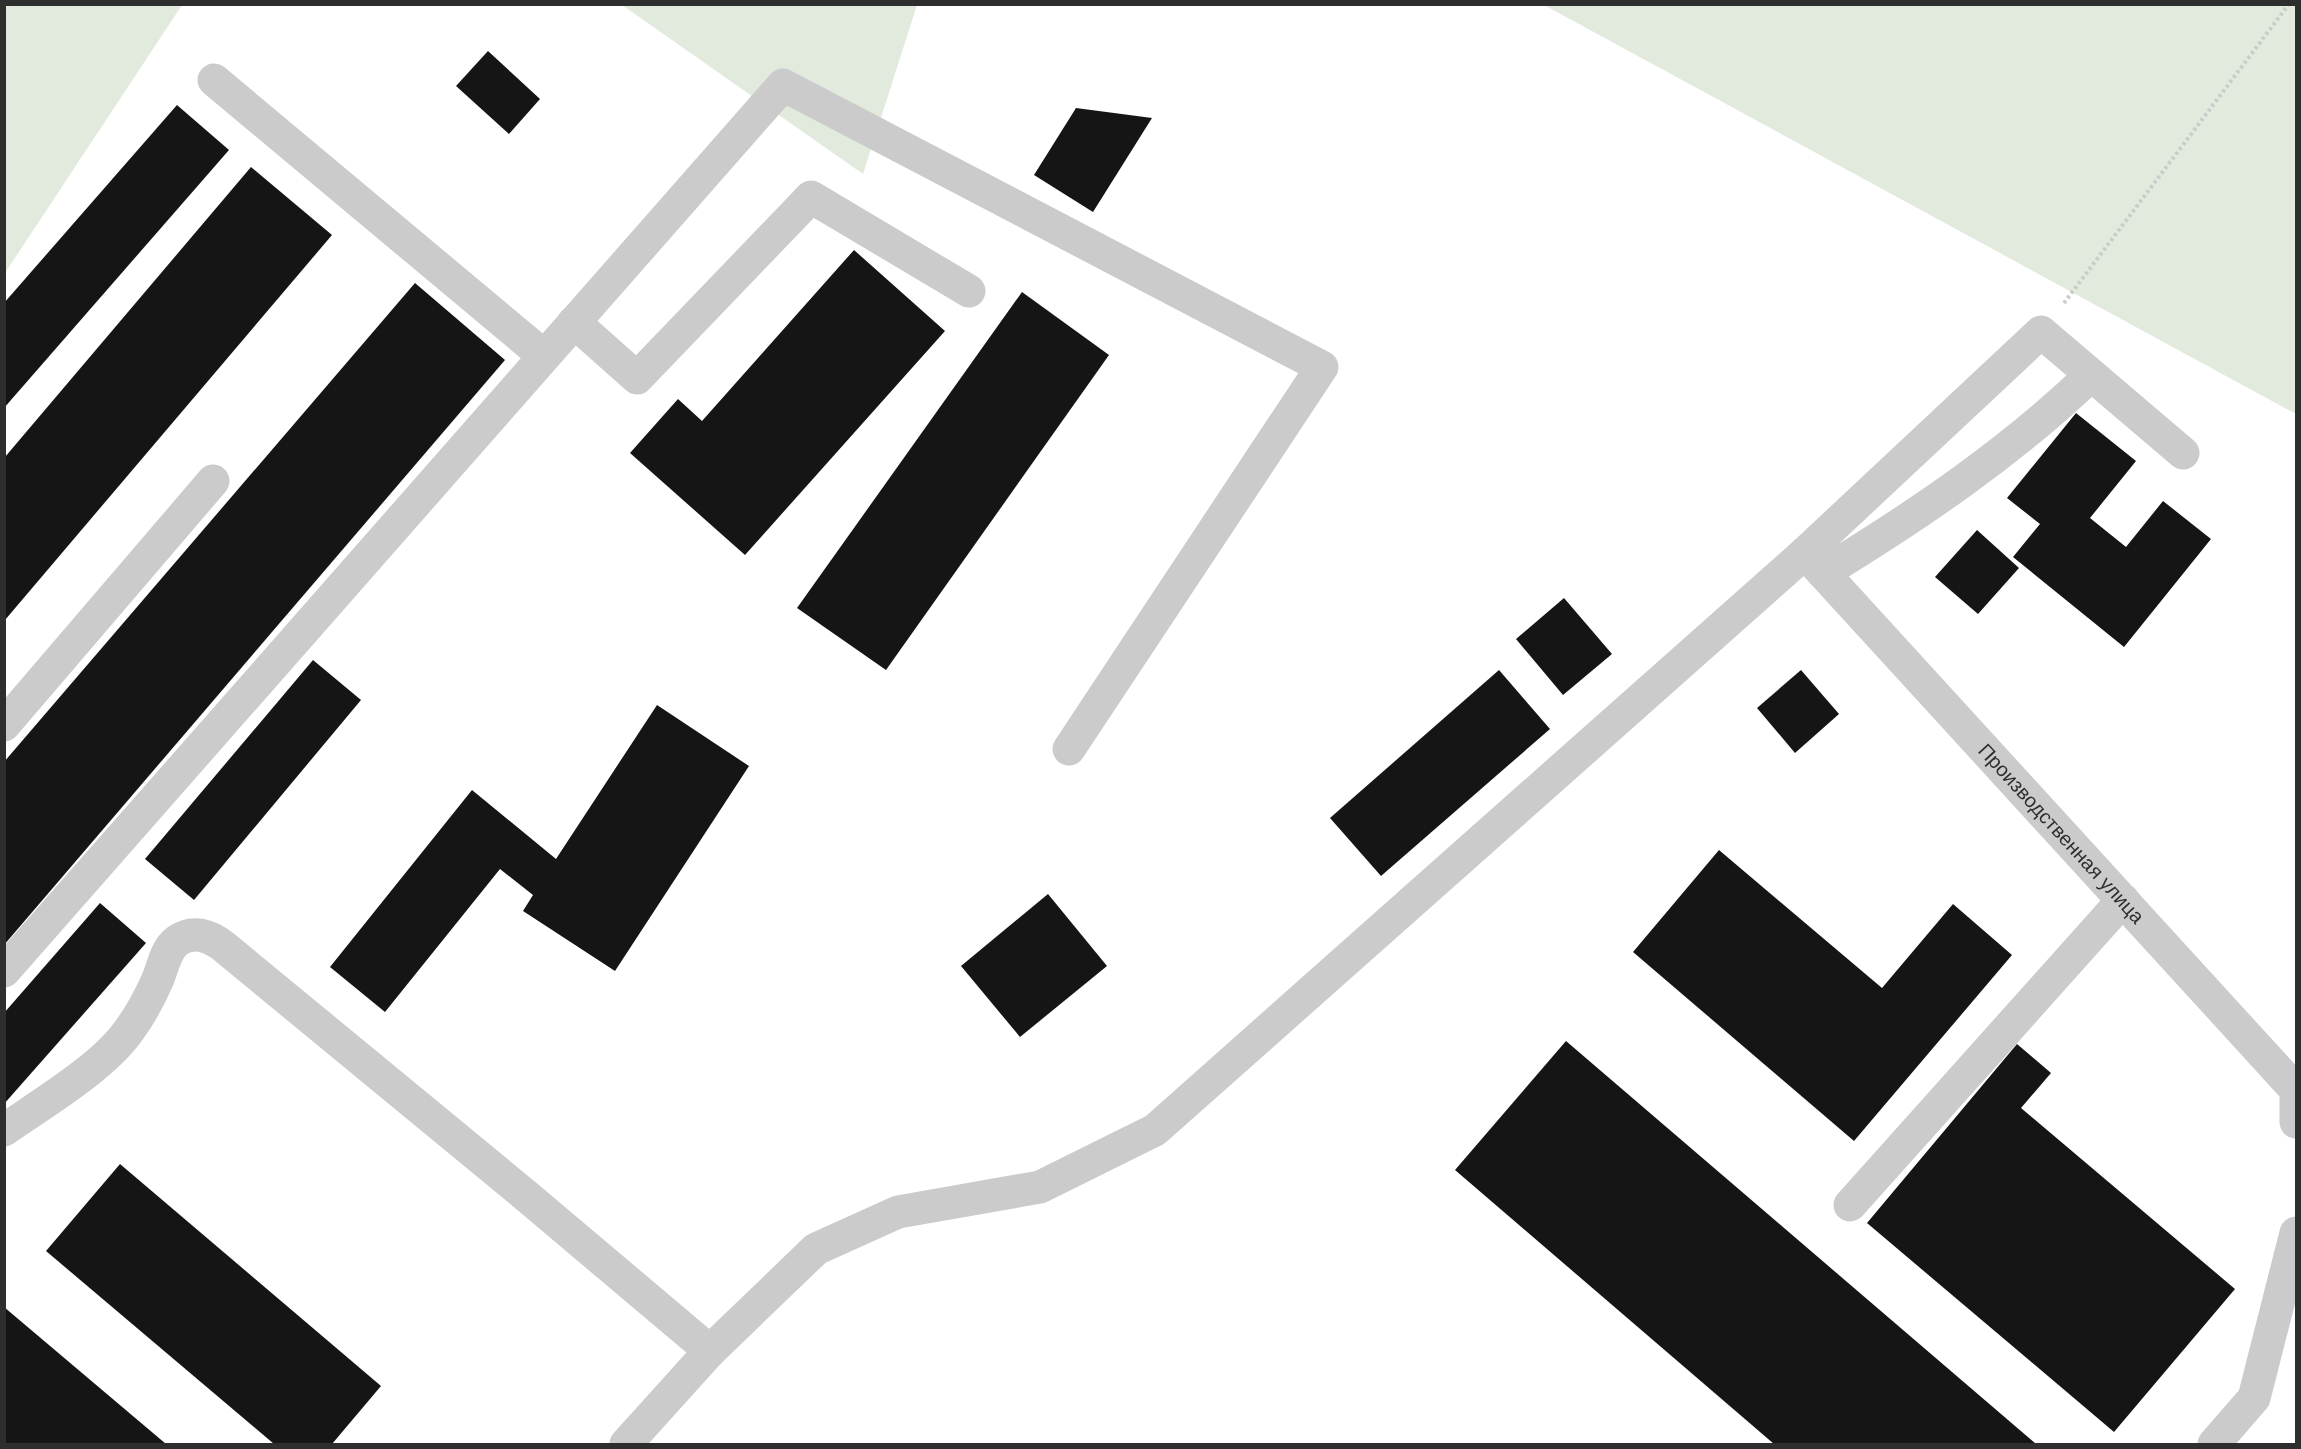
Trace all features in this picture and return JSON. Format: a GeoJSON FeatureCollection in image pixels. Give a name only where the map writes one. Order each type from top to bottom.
{"type":"FeatureCollection","features":[{"type":"Feature","properties":{"kind":"lane"},"geometry":{"type":"LineString","coordinates":[[214,80],[544,356]]}},
{"type":"Feature","properties":{"kind":"lane"},"geometry":{"type":"LineString","coordinates":[[4,971],[783,85],[1322,367],[1069,749]]}},
{"type":"Feature","properties":{"kind":"lane"},"geometry":{"type":"LineString","coordinates":[[574,321],[637,378],[811,197],[969,291]]}},
{"type":"Feature","properties":{"kind":"lane"},"geometry":{"type":"LineString","coordinates":[[626,1444],[710,1351],[816,1249],[898,1212],[1040,1187],[1155,1130],[1814,563],[2041,332],[2183,453]]}},
{"type":"Feature","properties":{"kind":"lane"},"geometry":{"type":"LineString","coordinates":[[1814,563],[1904,524],[1940,499],[2028,429],[2091,375]]}},
{"type":"Feature","properties":{"kind":"lane"},"geometry":{"type":"LineString","coordinates":[[4,725],[213,481]]}},
{"type":"Feature","properties":{"kind":"lane","name":"Производственная улица"},"geometry":{"type":"LineString","coordinates":[[1814,563],[2296,1090],[2296,1122]]}},
{"type":"Feature","properties":{"kind":"lane"},"geometry":{"type":"LineString","coordinates":[[1850,1205],[2122,900]]}},
{"type":"Feature","properties":{"kind":"lane"},"geometry":{"type":"LineString","coordinates":[[4,1130],[113,1051],[130,1029],[157,982],[167,954],[175,942],[185,936],[202,935],[224,946],[710,1351]]}},
{"type":"Feature","properties":{"kind":"lane"},"geometry":{"type":"LineString","coordinates":[[2214,1444],[2254,1398],[2296,1233]]}},
{"type":"Feature","properties":{"kind":"path"},"geometry":{"type":"LineString","coordinates":[[2041,332],[2289,4]]}},
{"type":"Feature","properties":{"kind":"shaded area"},"geometry":{"type":"Polygon","coordinates":[[[4,5],[182,5],[5,273],[4,5]]]}},
{"type":"Feature","properties":{"kind":"shaded area"},"geometry":{"type":"Polygon","coordinates":[[[622,5],[917,5],[863,174],[622,5]]]}},
{"type":"Feature","properties":{"kind":"shaded area"},"geometry":{"type":"Polygon","coordinates":[[[1544,5],[2296,5],[2296,414],[1544,5]]]}},
{"type":"Feature","properties":{"kind":"building"},"geometry":{"type":"Polygon","coordinates":[[[488,51],[540,99],[509,134],[456,86],[488,51]]]}},
{"type":"Feature","properties":{"kind":"building"},"geometry":{"type":"Polygon","coordinates":[[[177,105],[229,150],[4,408],[4,303],[177,105]]]}},
{"type":"Feature","properties":{"kind":"building"},"geometry":{"type":"Polygon","coordinates":[[[1076,108],[1152,118],[1093,212],[1034,175],[1076,108]]]}},
{"type":"Feature","properties":{"kind":"building"},"geometry":{"type":"Polygon","coordinates":[[[251,167],[332,235],[5,620],[5,457],[251,167]]]}},
{"type":"Feature","properties":{"kind":"building"},"geometry":{"type":"Polygon","coordinates":[[[854,250],[945,331],[745,555],[630,453],[678,399],[702,421],[854,250]]]}},
{"type":"Feature","properties":{"kind":"building"},"geometry":{"type":"Polygon","coordinates":[[[415,283],[505,360],[4,945],[4,762],[415,283]]]}},
{"type":"Feature","properties":{"kind":"building"},"geometry":{"type":"Polygon","coordinates":[[[1022,292],[1109,355],[886,670],[797,608],[1022,292]]]}},
{"type":"Feature","properties":{"kind":"building"},"geometry":{"type":"Polygon","coordinates":[[[2076,413],[2136,461],[2090,518],[2126,547],[2163,501],[2211,539],[2124,647],[2013,557],[2040,524],[2007,498],[2076,413]]]}},
{"type":"Feature","properties":{"kind":"building"},"geometry":{"type":"Polygon","coordinates":[[[1977,530],[2019,568],[1978,614],[1935,577],[1977,530]]]}},
{"type":"Feature","properties":{"kind":"building"},"geometry":{"type":"Polygon","coordinates":[[[1564,598],[1612,654],[1563,695],[1516,639],[1564,598]]]}},
{"type":"Feature","properties":{"kind":"building"},"geometry":{"type":"Polygon","coordinates":[[[313,660],[361,700],[194,900],[145,859],[313,660]]]}},
{"type":"Feature","properties":{"kind":"building"},"geometry":{"type":"Polygon","coordinates":[[[1499,670],[1550,729],[1381,876],[1330,818],[1499,670]]]}},
{"type":"Feature","properties":{"kind":"building"},"geometry":{"type":"Polygon","coordinates":[[[1801,670],[1839,714],[1795,753],[1757,708],[1801,670]]]}},
{"type":"Feature","properties":{"kind":"building"},"geometry":{"type":"Polygon","coordinates":[[[657,705],[749,766],[615,971],[523,911],[533,895],[500,869],[385,1012],[330,967],[472,790],[556,859],[657,705]]]}},
{"type":"Feature","properties":{"kind":"building"},"geometry":{"type":"Polygon","coordinates":[[[1719,850],[1882,988],[1953,904],[2012,955],[1854,1141],[1633,952],[1719,850]]]}},
{"type":"Feature","properties":{"kind":"building"},"geometry":{"type":"Polygon","coordinates":[[[1048,894],[1107,966],[1020,1037],[961,966],[1048,894]]]}},
{"type":"Feature","properties":{"kind":"building"},"geometry":{"type":"Polygon","coordinates":[[[100,903],[146,943],[4,1104],[4,1013],[100,903]]]}},
{"type":"Feature","properties":{"kind":"building"},"geometry":{"type":"Polygon","coordinates":[[[1566,1041],[2036,1444],[1774,1444],[1455,1170],[1566,1041]]]}},
{"type":"Feature","properties":{"kind":"building"},"geometry":{"type":"Polygon","coordinates":[[[2017,1044],[2051,1073],[2021,1108],[2235,1289],[2114,1432],[1867,1223],[2017,1044]]]}},
{"type":"Feature","properties":{"kind":"building"},"geometry":{"type":"Polygon","coordinates":[[[120,1164],[381,1386],[332,1444],[274,1444],[46,1251],[120,1164]]]}},
{"type":"Feature","properties":{"kind":"building"},"geometry":{"type":"Polygon","coordinates":[[[4,1307],[166,1444],[4,1444],[4,1307]]]}}]}
